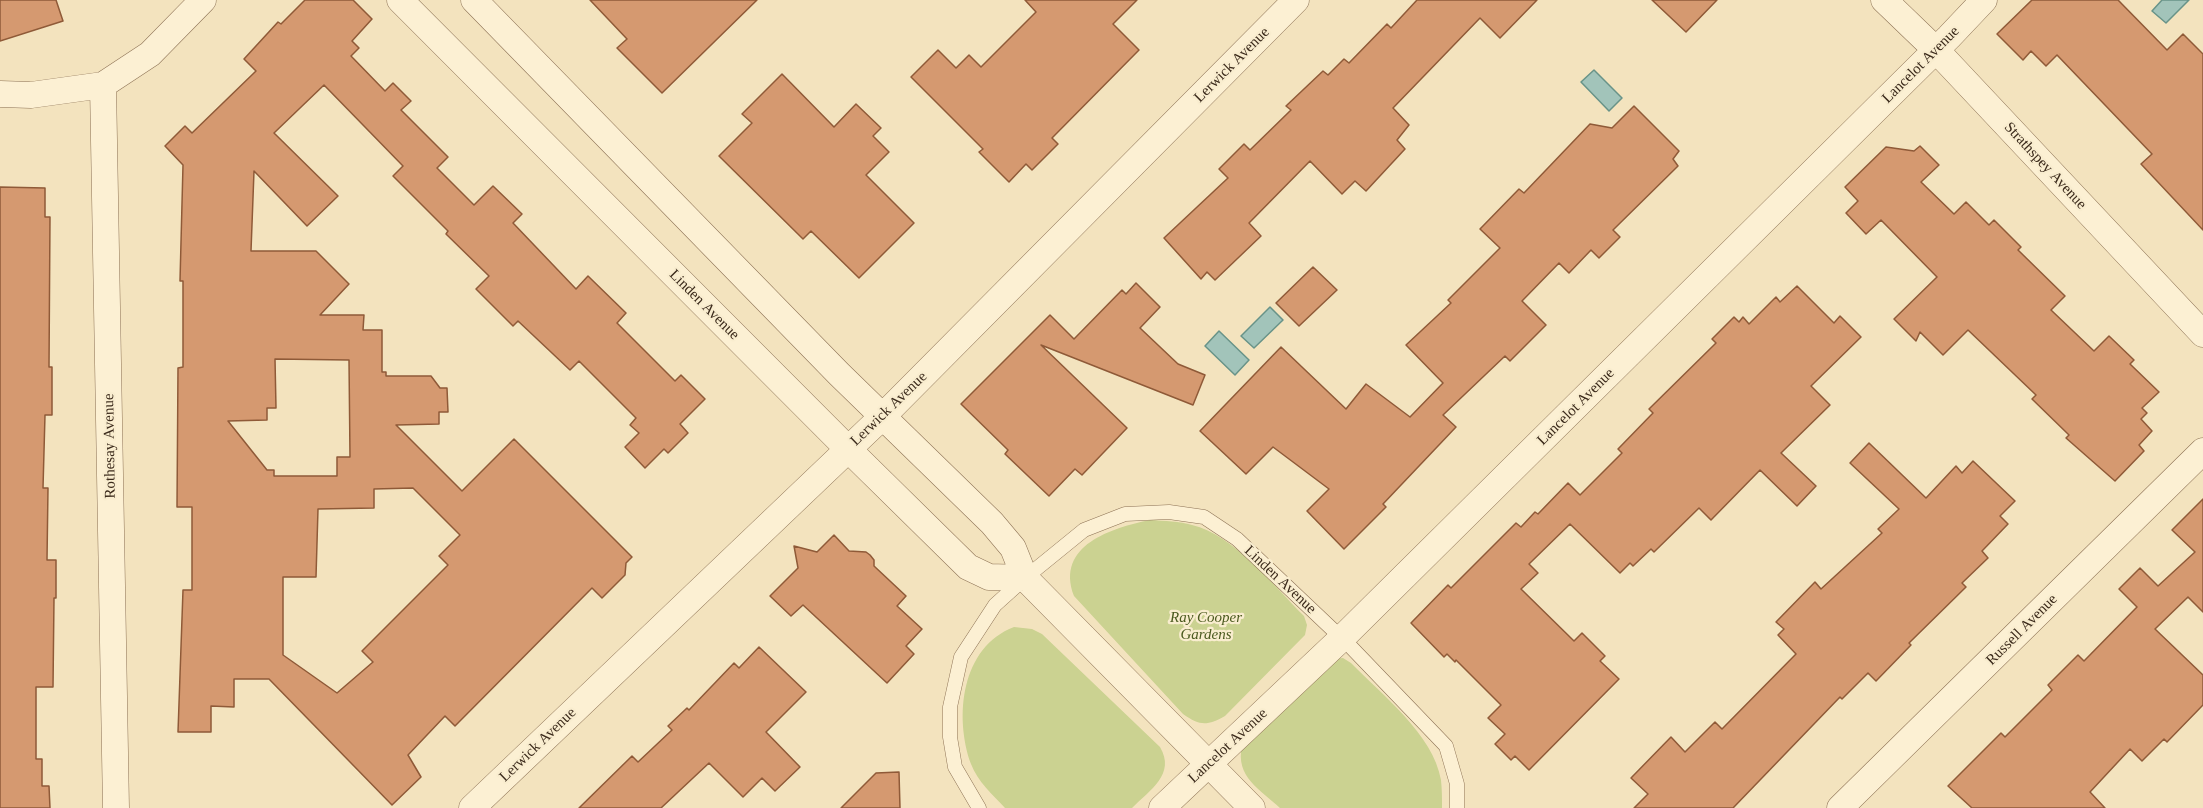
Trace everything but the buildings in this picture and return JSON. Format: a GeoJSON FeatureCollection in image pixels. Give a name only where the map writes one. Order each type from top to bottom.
{"type":"FeatureCollection","features":[{"type":"Feature","properties":{"kind":"street"},"geometry":{"type":"LineString","coordinates":[[0,94],[32,95],[103,85],[150,54],[203,0]]}},
{"type":"Feature","properties":{"kind":"street","name":"Linden Avenue"},"geometry":{"type":"LineString","coordinates":[[400,0],[968,567],[989,577],[1024,578]]}},
{"type":"Feature","properties":{"kind":"street"},"geometry":{"type":"LineString","coordinates":[[474,0],[882,417],[1005,538],[1013,548],[1024,578],[1252,808]]}},
{"type":"Feature","properties":{"kind":"street","name":"Lerwick Avenue"},"geometry":{"type":"LineString","coordinates":[[472,808],[882,417],[1296,0]]}},
{"type":"Feature","properties":{"kind":"street","name":"Strathspey Avenue"},"geometry":{"type":"LineString","coordinates":[[1884,0],[1936,50],[2203,334]]}},
{"type":"Feature","properties":{"kind":"street","name":"Lancelot Avenue"},"geometry":{"type":"LineString","coordinates":[[1162,808],[1342,638],[1984,0]]}},
{"type":"Feature","properties":{"kind":"street","name":"Rothesay Avenue"},"geometry":{"type":"LineString","coordinates":[[103,85],[116,808]]}},
{"type":"Feature","properties":{"kind":"street","name":"Russell Avenue"},"geometry":{"type":"LineString","coordinates":[[1840,808],[2203,451]]}},
{"type":"Feature","properties":{"kind":"lane","name":"Linden Avenue"},"geometry":{"type":"LineString","coordinates":[[979,808],[955,767],[950,736],[951,706],[960,657],[995,605],[1024,578],[1084,530],[1125,514],[1169,512],[1204,517],[1237,539],[1342,638],[1446,746],[1457,784],[1457,808]]}},
{"type":"Feature","properties":{"kind":"green space","name":"Ray Cooper Gardens"},"geometry":{"type":"Polygon","coordinates":[[[1150,520],[1187,524],[1223,539],[1266,577],[1304,616],[1307,625],[1305,635],[1225,716],[1213,722],[1199,723],[1183,714],[1074,596],[1070,578],[1073,564],[1080,552],[1104,534],[1150,520]]]}},
{"type":"Feature","properties":{"kind":"green space"},"geometry":{"type":"Polygon","coordinates":[[[1014,627],[1032,629],[1042,634],[1160,747],[1165,765],[1163,773],[1153,788],[1132,808],[1005,808],[977,777],[971,764],[963,726],[966,685],[983,650],[996,637],[1014,627]]]}},
{"type":"Feature","properties":{"kind":"green space"},"geometry":{"type":"Polygon","coordinates":[[[1343,658],[1351,663],[1405,716],[1428,747],[1441,780],[1442,808],[1280,808],[1251,782],[1242,766],[1242,746],[1332,659],[1343,658]]]}},
{"type":"Feature","properties":{"kind":"water"},"geometry":{"type":"Polygon","coordinates":[[[2162,0],[2189,0],[2166,23],[2152,11],[2162,0]]]}},
{"type":"Feature","properties":{"kind":"water"},"geometry":{"type":"Polygon","coordinates":[[[1594,70],[1622,98],[1609,111],[1581,82],[1594,70]]]}},
{"type":"Feature","properties":{"kind":"water"},"geometry":{"type":"Polygon","coordinates":[[[1270,307],[1283,320],[1254,348],[1241,336],[1270,307]]]}},
{"type":"Feature","properties":{"kind":"water"},"geometry":{"type":"Polygon","coordinates":[[[1219,331],[1249,360],[1235,375],[1205,346],[1219,331]]]}}]}
